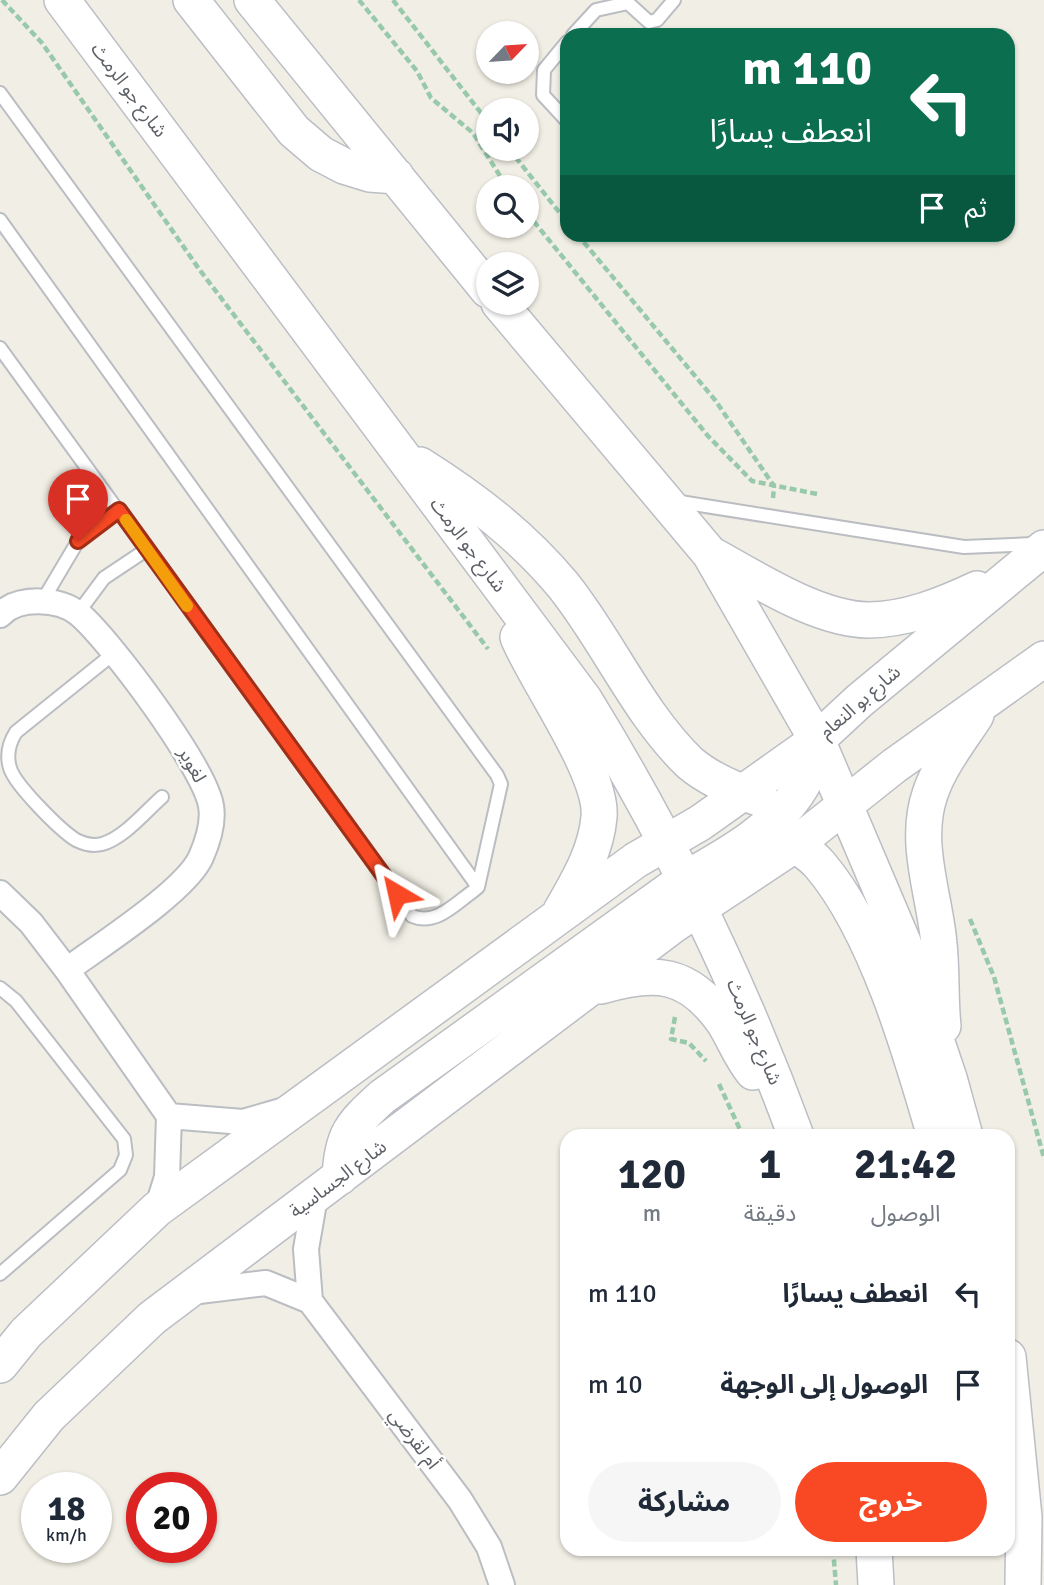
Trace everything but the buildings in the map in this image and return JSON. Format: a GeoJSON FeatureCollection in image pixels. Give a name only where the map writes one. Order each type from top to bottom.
{"type":"FeatureCollection","features":[{"type":"Feature","properties":{"kind":"main road","name":"شارع جو الرمث"},"geometry":{"type":"LineString","coordinates":[[62,0],[584,699],[632,776],[692,893],[772,1069],[791,1123]]}},
{"type":"Feature","properties":{"kind":"main road"},"geometry":{"type":"LineString","coordinates":[[191,0],[294,131],[321,154],[344,166],[370,174],[396,176]]}},
{"type":"Feature","properties":{"kind":"main road"},"geometry":{"type":"LineString","coordinates":[[252,0],[476,275]]}},
{"type":"Feature","properties":{"kind":"main road"},"geometry":{"type":"LineString","coordinates":[[509,315],[710,554],[817,740],[847,805],[903,942],[949,1078],[963,1129]]}},
{"type":"Feature","properties":{"kind":"main road"},"geometry":{"type":"LineString","coordinates":[[400,452],[500,519],[527,545],[594,628],[669,741],[692,764],[716,780],[744,793],[791,802],[847,805]]}},
{"type":"Feature","properties":{"kind":"main road"},"geometry":{"type":"LineString","coordinates":[[710,554],[803,603],[867,620],[939,607],[1031,559]]}},
{"type":"Feature","properties":{"kind":"main road","name":"شارع بو النعام"},"geometry":{"type":"LineString","coordinates":[[667,845],[817,740],[859,701],[1031,559]]}},
{"type":"Feature","properties":{"kind":"main road"},"geometry":{"type":"LineString","coordinates":[[510,600],[513,622],[525,653],[582,760],[599,811],[593,849],[556,920]]}},
{"type":"Feature","properties":{"kind":"main road"},"geometry":{"type":"LineString","coordinates":[[328,1187],[353,1123],[382,1097],[692,893],[796,844],[987,698],[1044,659]]}},
{"type":"Feature","properties":{"kind":"main road"},"geometry":{"type":"LineString","coordinates":[[949,1078],[942,1013],[939,944],[925,854],[925,814],[930,793],[944,764],[987,698]]}},
{"type":"Feature","properties":{"kind":"main road"},"geometry":{"type":"LineString","coordinates":[[692,893],[725,856],[791,802],[807,775],[817,740]]}},
{"type":"Feature","properties":{"kind":"main road"},"geometry":{"type":"LineString","coordinates":[[0,1365],[26,1333],[156,1209],[636,860],[667,845],[698,836],[760,830],[796,844],[819,863],[857,919],[916,1067],[933,1129]]}},
{"type":"Feature","properties":{"kind":"main road","name":"شارع الجساسية"},"geometry":{"type":"LineString","coordinates":[[0,1477],[49,1416],[152,1318],[584,991],[692,893]]}},
{"type":"Feature","properties":{"kind":"main road"},"geometry":{"type":"LineString","coordinates":[[584,991],[635,975],[681,980],[723,1021],[743,1060],[791,1123]]}},
{"type":"Feature","properties":{"kind":"main road"},"geometry":{"type":"LineString","coordinates":[[1015,1427],[1024,1517],[1023,1585]]}},
{"type":"Feature","properties":{"kind":"main road"},"geometry":{"type":"LineString","coordinates":[[874,1556],[876,1585]]}},
{"type":"Feature","properties":{"kind":"street","name":"لغوير"},"geometry":{"type":"LineString","coordinates":[[43,600],[78,613],[113,654],[194,763],[211,806],[210,832],[200,861],[175,888],[67,970]]}},
{"type":"Feature","properties":{"kind":"street"},"geometry":{"type":"LineString","coordinates":[[0,615],[5,610],[43,600]]}},
{"type":"Feature","properties":{"kind":"street"},"geometry":{"type":"LineString","coordinates":[[0,893],[31,923],[67,970],[169,1116],[167,1177],[156,1209]]}},
{"type":"Feature","properties":{"kind":"street"},"geometry":{"type":"LineString","coordinates":[[169,1116],[243,1122],[295,1107]]}},
{"type":"Feature","properties":{"kind":"street"},"geometry":{"type":"LineString","coordinates":[[184,1293],[266,1283],[310,1301],[306,1249],[328,1187]]}},
{"type":"Feature","properties":{"kind":"street","name":"أم لقرضي"},"geometry":{"type":"LineString","coordinates":[[310,1301],[460,1500],[489,1547],[502,1585]]}},
{"type":"Feature","properties":{"kind":"lane"},"geometry":{"type":"LineString","coordinates":[[579,28],[596,10],[628,3],[649,22],[657,20],[674,0]]}},
{"type":"Feature","properties":{"kind":"lane"},"geometry":{"type":"LineString","coordinates":[[560,51],[544,70],[543,95],[560,113]]}},
{"type":"Feature","properties":{"kind":"lane"},"geometry":{"type":"LineString","coordinates":[[0,93],[497,775],[501,784],[478,887],[434,919],[423,921],[412,916],[0,348]]}},
{"type":"Feature","properties":{"kind":"lane"},"geometry":{"type":"LineString","coordinates":[[0,220],[478,887]]}},
{"type":"Feature","properties":{"kind":"lane"},"geometry":{"type":"LineString","coordinates":[[662,500],[964,547],[1019,547],[1044,542]]}},
{"type":"Feature","properties":{"kind":"lane"},"geometry":{"type":"LineString","coordinates":[[43,600],[78,541],[119,510]]}},
{"type":"Feature","properties":{"kind":"lane"},"geometry":{"type":"LineString","coordinates":[[78,613],[104,578],[146,550]]}},
{"type":"Feature","properties":{"kind":"lane"},"geometry":{"type":"LineString","coordinates":[[113,654],[16,732],[8,749],[10,770],[21,787],[57,822],[84,843],[95,845],[112,840],[162,797]]}},
{"type":"Feature","properties":{"kind":"lane"},"geometry":{"type":"LineString","coordinates":[[0,988],[16,1001],[124,1139],[126,1155],[120,1170],[0,1274]]}},
{"type":"Feature","properties":{"kind":"path"},"geometry":{"type":"LineString","coordinates":[[2,0],[42,43],[199,269],[491,653]]}},
{"type":"Feature","properties":{"kind":"path"},"geometry":{"type":"LineString","coordinates":[[359,0],[417,71],[431,98],[473,133],[499,175]]}},
{"type":"Feature","properties":{"kind":"path"},"geometry":{"type":"LineString","coordinates":[[393,0],[476,107]]}},
{"type":"Feature","properties":{"kind":"path"},"geometry":{"type":"LineString","coordinates":[[519,161],[560,213]]}},
{"type":"Feature","properties":{"kind":"path"},"geometry":{"type":"LineString","coordinates":[[539,228],[708,436],[752,481],[817,494]]}},
{"type":"Feature","properties":{"kind":"path"},"geometry":{"type":"LineString","coordinates":[[585,242],[715,400],[774,486]]}},
{"type":"Feature","properties":{"kind":"path"},"geometry":{"type":"LineString","coordinates":[[969,917],[994,977],[1044,1158]]}},
{"type":"Feature","properties":{"kind":"path"},"geometry":{"type":"LineString","coordinates":[[681,980],[671,1039],[689,1043],[705,1060],[740,1129]]}},
{"type":"Feature","properties":{"kind":"path"},"geometry":{"type":"LineString","coordinates":[[834,1556],[836,1585]]}},
{"type":"Feature","properties":{"kind":"slow traffic"},"geometry":{"type":"LineString","coordinates":[[126,520],[187,606]]}},
{"type":"Feature","properties":{"kind":"route"},"geometry":{"type":"LineString","coordinates":[[78,541],[119,510],[397,894]]}}]}
